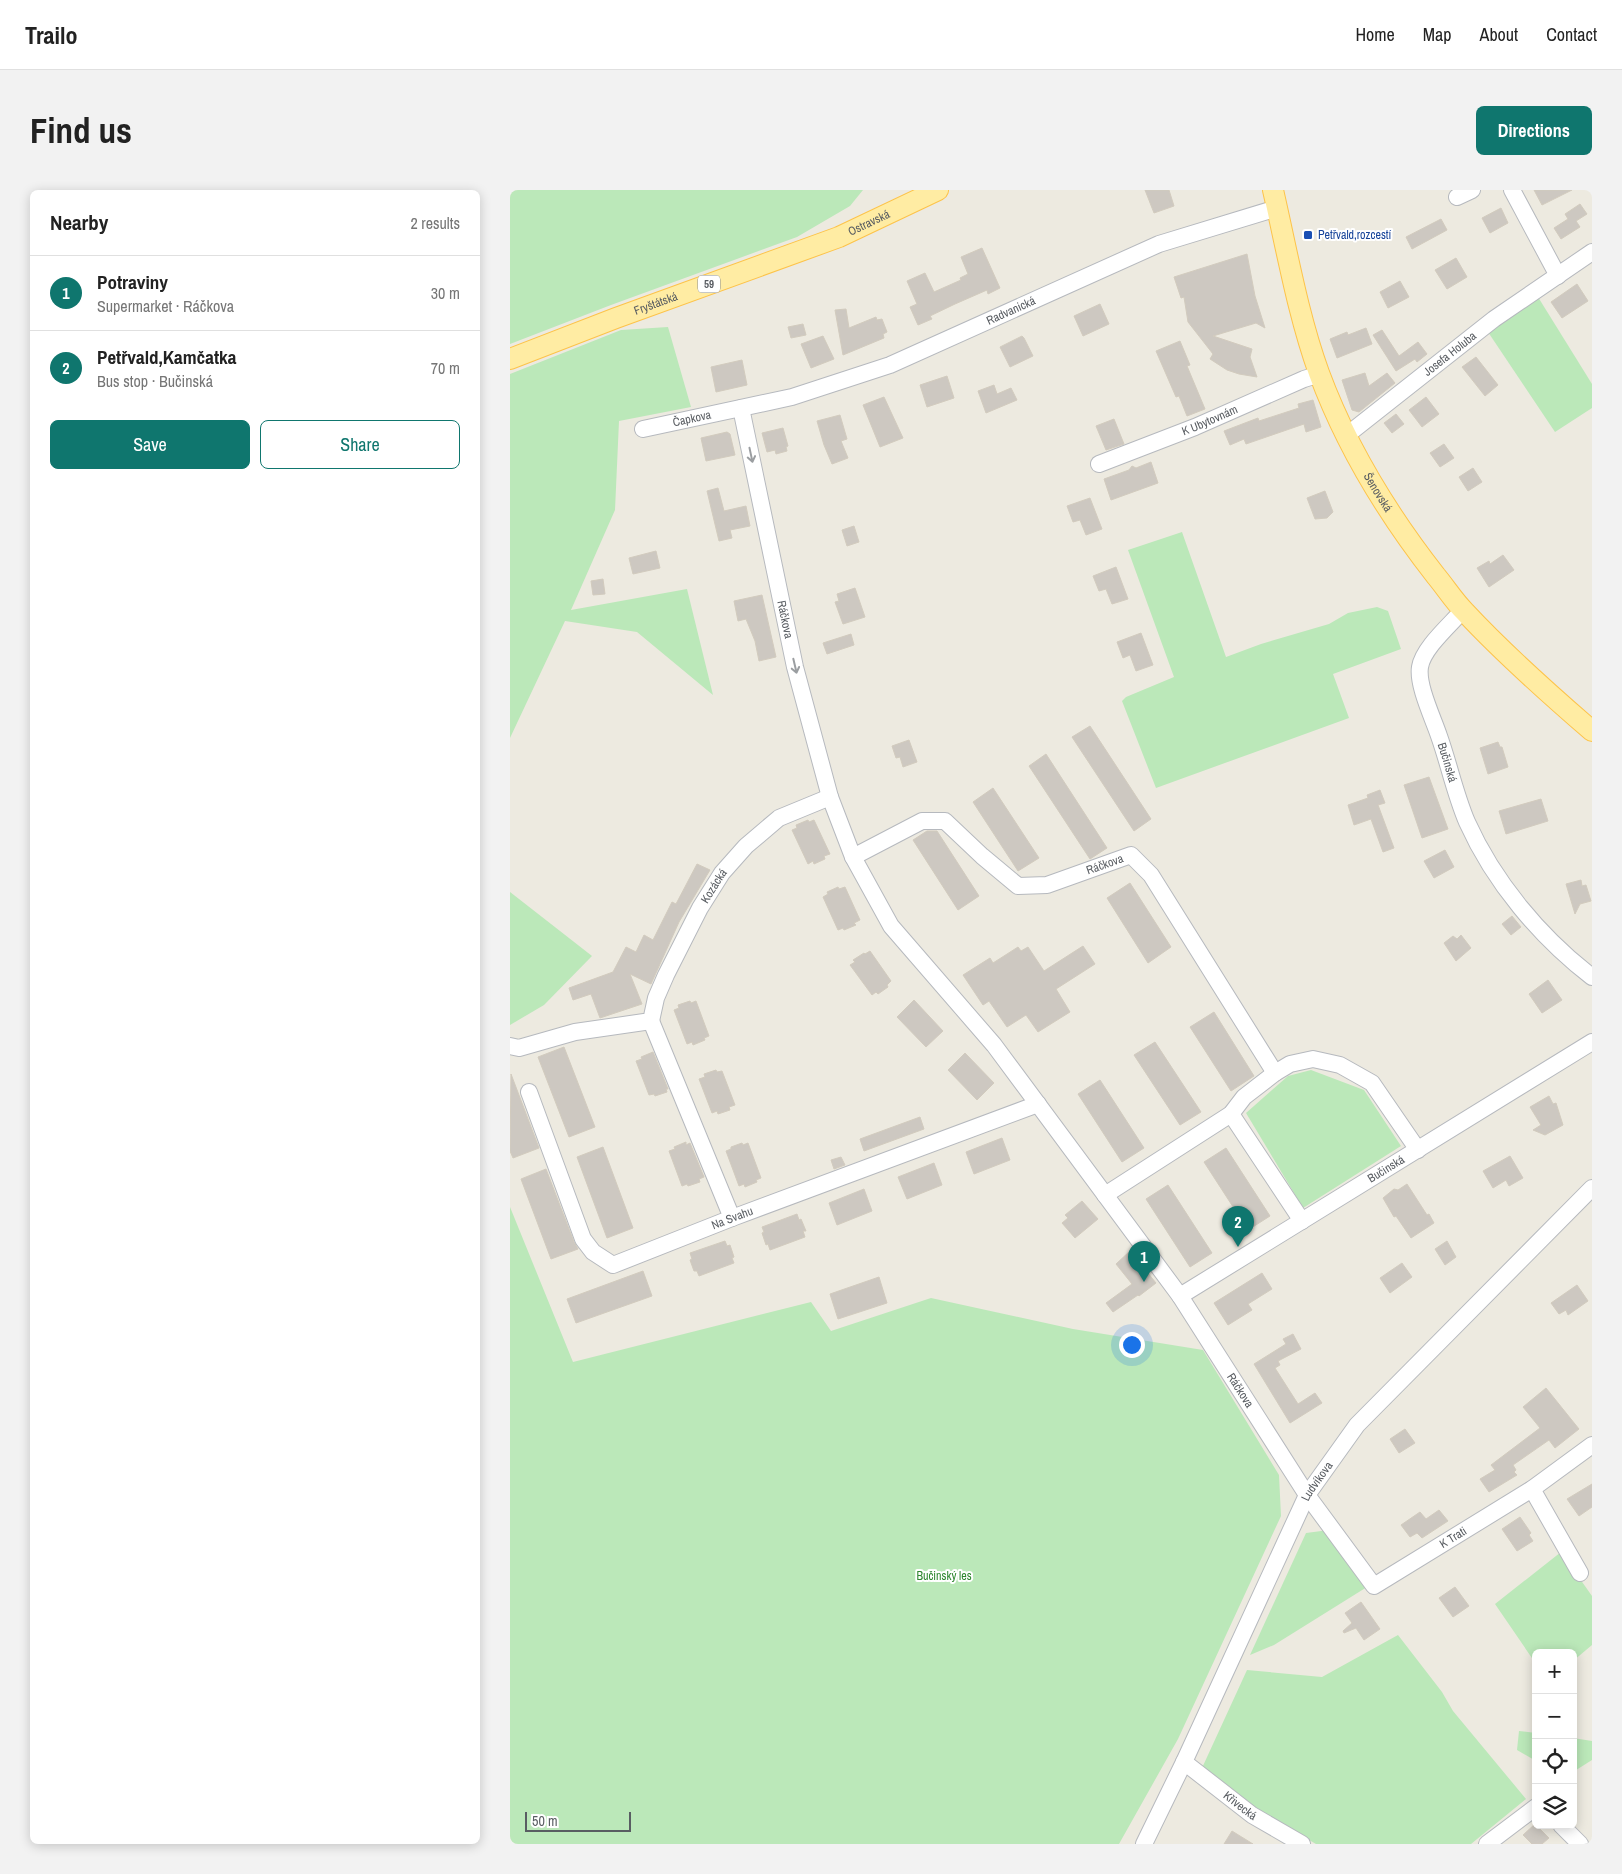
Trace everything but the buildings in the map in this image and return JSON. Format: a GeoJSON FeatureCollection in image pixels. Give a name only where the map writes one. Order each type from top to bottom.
{"type":"FeatureCollection","features":[{"type":"Feature","properties":{"kind":"main road","name":"Ostravská"},"geometry":{"type":"LineString","coordinates":[[802,250],[839,237],[936,191]]}},
{"type":"Feature","properties":{"kind":"main road","name":"Šenovská"},"geometry":{"type":"LineString","coordinates":[[1275,199],[1308,334],[1320,374],[1347,435],[1394,517],[1412,544],[1463,610],[1510,658],[1592,731]]}},
{"type":"Feature","properties":{"kind":"main road","name":"Fryštátská"},"geometry":{"type":"LineString","coordinates":[[516,357],[802,250]]}},
{"type":"Feature","properties":{"kind":"street"},"geometry":{"type":"LineString","coordinates":[[1512,190],[1558,276]]}},
{"type":"Feature","properties":{"kind":"street","name":"Radvanická"},"geometry":{"type":"LineString","coordinates":[[741,408],[792,397],[890,365],[1159,244],[1275,199]]}},
{"type":"Feature","properties":{"kind":"street","name":"Josefa Holuba"},"geometry":{"type":"LineString","coordinates":[[1347,435],[1494,319],[1592,252]]}},
{"type":"Feature","properties":{"kind":"street","name":"K Ubytovnám"},"geometry":{"type":"LineString","coordinates":[[1099,464],[1195,427],[1304,379],[1320,374]]}},
{"type":"Feature","properties":{"kind":"street","name":"Čapkova"},"geometry":{"type":"LineString","coordinates":[[643,429],[741,408]]}},
{"type":"Feature","properties":{"kind":"street","name":"Ráčkova"},"geometry":{"type":"LineString","coordinates":[[741,408],[795,667],[830,797],[853,858],[891,926],[994,1045],[1180,1296],[1307,1495],[1374,1586]]}},
{"type":"Feature","properties":{"kind":"street","name":"Bučinská"},"geometry":{"type":"LineString","coordinates":[[1463,610],[1425,654],[1420,672],[1462,808],[1485,856],[1510,894],[1550,940],[1592,977]]}},
{"type":"Feature","properties":{"kind":"street","name":"Kozácká"},"geometry":{"type":"LineString","coordinates":[[651,1021],[656,998],[666,975],[700,908],[722,873],[746,846],[779,818],[830,797]]}},
{"type":"Feature","properties":{"kind":"street","name":"Ráčkova"},"geometry":{"type":"LineString","coordinates":[[853,858],[922,821],[945,821],[982,856],[1018,886],[1047,885],[1131,855],[1151,875],[1275,1072]]}},
{"type":"Feature","properties":{"kind":"street"},"geometry":{"type":"LineString","coordinates":[[510,1046],[520,1048],[575,1032],[651,1021],[732,1218]]}},
{"type":"Feature","properties":{"kind":"street","name":"Bučinská"},"geometry":{"type":"LineString","coordinates":[[1180,1296],[1592,1042]]}},
{"type":"Feature","properties":{"kind":"street"},"geometry":{"type":"LineString","coordinates":[[1105,1195],[1231,1114],[1244,1097],[1275,1072],[1290,1064],[1313,1059],[1340,1065],[1372,1083],[1418,1150]]}},
{"type":"Feature","properties":{"kind":"street","name":"Na Svahu"},"geometry":{"type":"LineString","coordinates":[[529,1092],[583,1239],[593,1252],[613,1266],[732,1218],[1038,1104]]}},
{"type":"Feature","properties":{"kind":"street"},"geometry":{"type":"LineString","coordinates":[[1231,1114],[1302,1221]]}},
{"type":"Feature","properties":{"kind":"street","name":"Ludvíkova"},"geometry":{"type":"LineString","coordinates":[[1144,1844],[1184,1762],[1307,1495],[1357,1425],[1592,1188]]}},
{"type":"Feature","properties":{"kind":"street","name":"K Trati"},"geometry":{"type":"LineString","coordinates":[[1374,1586],[1532,1489],[1592,1444]]}},
{"type":"Feature","properties":{"kind":"street"},"geometry":{"type":"LineString","coordinates":[[1532,1489],[1580,1573]]}},
{"type":"Feature","properties":{"kind":"street","name":"Křivecká"},"geometry":{"type":"LineString","coordinates":[[1184,1762],[1252,1814],[1302,1844]]}},
{"type":"Feature","properties":{"kind":"street"},"geometry":{"type":"LineString","coordinates":[[1487,1844],[1532,1809]]}},
{"type":"Feature","properties":{"kind":"street"},"geometry":{"type":"LineString","coordinates":[[1565,1829],[1580,1844]]}},
{"type":"Feature","properties":{"kind":"green space"},"geometry":{"type":"Polygon","coordinates":[[[510,190],[863,190],[850,206],[797,237],[510,344],[510,190]]]}},
{"type":"Feature","properties":{"kind":"green space"},"geometry":{"type":"Polygon","coordinates":[[[1538,297],[1592,384],[1592,408],[1555,432],[1488,332],[1538,297]]]}},
{"type":"Feature","properties":{"kind":"green space"},"geometry":{"type":"Polygon","coordinates":[[[668,327],[691,407],[619,421],[615,510],[571,610],[687,589],[713,695],[637,632],[565,621],[510,738],[510,374],[621,330],[668,327]]]}},
{"type":"Feature","properties":{"kind":"green space"},"geometry":{"type":"Polygon","coordinates":[[[1182,532],[1226,657],[1261,644],[1329,624],[1348,613],[1377,607],[1388,611],[1401,649],[1333,674],[1349,718],[1156,788],[1122,701],[1126,697],[1174,677],[1128,550],[1182,532]]]}},
{"type":"Feature","properties":{"kind":"green space"},"geometry":{"type":"Polygon","coordinates":[[[510,892],[592,956],[544,1005],[510,1025],[510,892]]]}},
{"type":"Feature","properties":{"kind":"green space"},"geometry":{"type":"Polygon","coordinates":[[[1311,1070],[1364,1090],[1401,1146],[1303,1208],[1246,1113],[1288,1076],[1311,1070]]]}},
{"type":"Feature","properties":{"kind":"green space","name":"Bučinský les"},"geometry":{"type":"Polygon","coordinates":[[[510,1207],[573,1362],[811,1302],[831,1331],[931,1298],[1073,1329],[1203,1350],[1279,1475],[1281,1516],[1178,1739],[1119,1844],[510,1844],[510,1207]]]}},
{"type":"Feature","properties":{"kind":"green space"},"geometry":{"type":"Polygon","coordinates":[[[1329,1530],[1367,1587],[1274,1645],[1250,1655],[1306,1533],[1329,1530]]]}},
{"type":"Feature","properties":{"kind":"green space"},"geometry":{"type":"Polygon","coordinates":[[[1561,1552],[1592,1596],[1592,1645],[1577,1658],[1577,1649],[1532,1649],[1532,1658],[1495,1604],[1561,1552]]]}},
{"type":"Feature","properties":{"kind":"green space"},"geometry":{"type":"Polygon","coordinates":[[[1398,1635],[1442,1692],[1453,1711],[1526,1799],[1471,1844],[1316,1844],[1259,1811],[1202,1768],[1247,1670],[1322,1677],[1398,1635]]]}},
{"type":"Feature","properties":{"kind":"green space"},"geometry":{"type":"Polygon","coordinates":[[[1519,1731],[1532,1733],[1532,1759],[1517,1750],[1519,1731]]]}},
{"type":"Feature","properties":{"kind":"green space"},"geometry":{"type":"Polygon","coordinates":[[[1577,1739],[1592,1741],[1592,1760],[1577,1769],[1577,1739]]]}},
{"type":"Feature","properties":{"kind":"place","name":"Petřvald,rozcestí"},"geometry":{"type":"Point","coordinates":[1308,235]}},
{"type":"Feature","properties":{"kind":"place","name":"Petřvald,Kamčatka"},"geometry":{"type":"Point","coordinates":[1238,1247]}},
{"type":"Feature","properties":{"kind":"place","name":"Potraviny"},"geometry":{"type":"Point","coordinates":[1144,1282]}}]}
